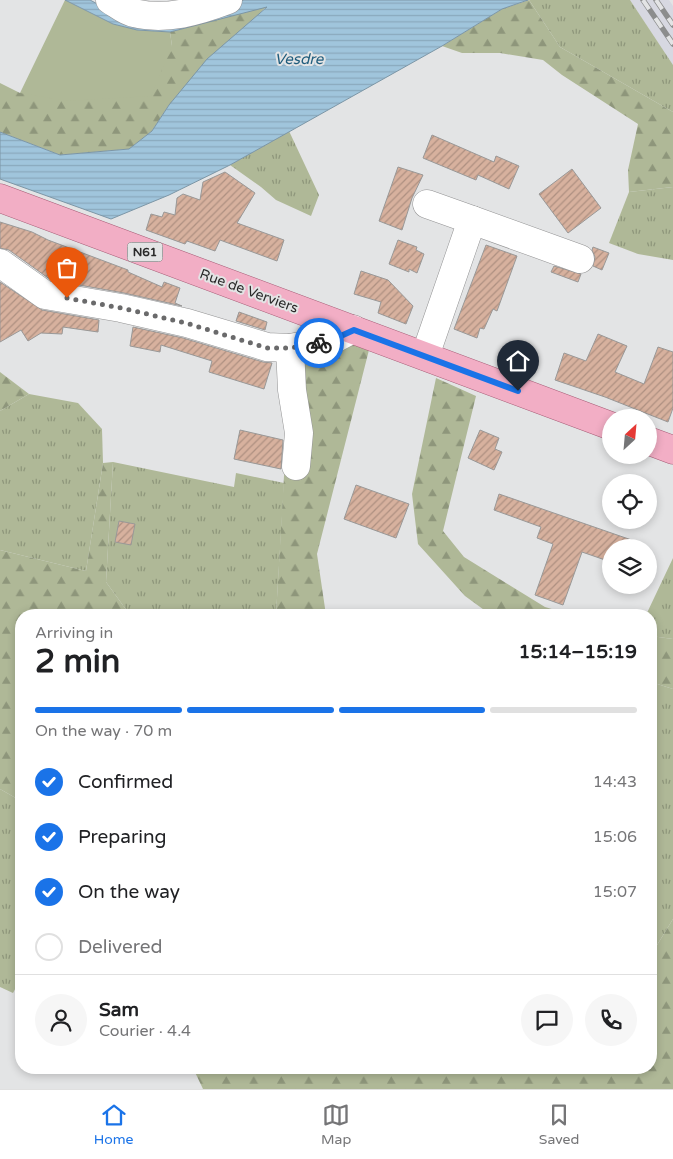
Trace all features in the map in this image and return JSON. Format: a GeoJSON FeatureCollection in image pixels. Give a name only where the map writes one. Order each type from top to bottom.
{"type":"FeatureCollection","features":[{"type":"Feature","properties":{"kind":"main road","name":"Rue de Verviers"},"geometry":{"type":"LineString","coordinates":[[0,198],[602,423]]}},
{"type":"Feature","properties":{"kind":"main road"},"geometry":{"type":"LineString","coordinates":[[658,444],[673,450]]}},
{"type":"Feature","properties":{"kind":"street"},"geometry":{"type":"LineString","coordinates":[[110,0],[132,13],[166,16],[195,11],[228,0]]}},
{"type":"Feature","properties":{"kind":"street"},"geometry":{"type":"LineString","coordinates":[[427,204],[580,259]]}},
{"type":"Feature","properties":{"kind":"street"},"geometry":{"type":"LineString","coordinates":[[425,356],[472,220]]}},
{"type":"Feature","properties":{"kind":"street"},"geometry":{"type":"LineString","coordinates":[[0,264],[40,291],[168,319],[267,348],[290,348],[332,340],[354,330]]}},
{"type":"Feature","properties":{"kind":"street"},"geometry":{"type":"LineString","coordinates":[[290,348],[292,390],[299,433],[296,466]]}},
{"type":"Feature","properties":{"kind":"shaded area"},"geometry":{"type":"Polygon","coordinates":[[[630,0],[669,0],[673,6],[673,65],[630,0]]]}},
{"type":"Feature","properties":{"kind":"green space"},"geometry":{"type":"Polygon","coordinates":[[[65,0],[113,24],[137,30],[170,32],[172,46],[151,96],[67,101],[20,93],[65,0]]]}},
{"type":"Feature","properties":{"kind":"green space"},"geometry":{"type":"Polygon","coordinates":[[[529,0],[630,0],[673,65],[673,112],[560,47],[529,0]]]}},
{"type":"Feature","properties":{"kind":"green space"},"geometry":{"type":"Polygon","coordinates":[[[529,0],[560,47],[673,112],[673,187],[629,192],[628,170],[638,124],[562,75],[543,60],[500,53],[462,53],[442,46],[502,9],[529,0]]]}},
{"type":"Feature","properties":{"kind":"green space"},"geometry":{"type":"Polygon","coordinates":[[[267,6],[169,105],[152,131],[129,149],[60,155],[0,132],[0,83],[20,93],[172,46],[170,32],[267,6]]]}},
{"type":"Feature","properties":{"kind":"green space"},"geometry":{"type":"Polygon","coordinates":[[[289,131],[319,195],[311,216],[276,200],[230,165],[289,131]]]}},
{"type":"Feature","properties":{"kind":"green space"},"geometry":{"type":"Polygon","coordinates":[[[673,187],[673,260],[638,254],[609,243],[629,192],[673,187]]]}},
{"type":"Feature","properties":{"kind":"green space"},"geometry":{"type":"Polygon","coordinates":[[[315,332],[369,350],[317,554],[325,609],[276,609],[284,476],[304,362],[315,332]]]}},
{"type":"Feature","properties":{"kind":"green space"},"geometry":{"type":"Polygon","coordinates":[[[0,372],[29,394],[0,411],[0,372]]]}},
{"type":"Feature","properties":{"kind":"green space"},"geometry":{"type":"Polygon","coordinates":[[[436,378],[476,396],[443,531],[464,557],[545,607],[552,609],[483,609],[465,596],[418,544],[412,494],[436,378]]]}},
{"type":"Feature","properties":{"kind":"green space"},"geometry":{"type":"Polygon","coordinates":[[[29,394],[78,403],[102,429],[103,463],[86,571],[0,550],[0,411],[29,394]]]}},
{"type":"Feature","properties":{"kind":"green space"},"geometry":{"type":"Polygon","coordinates":[[[113,462],[234,487],[236,473],[284,483],[276,609],[126,609],[106,582],[113,462]]]}},
{"type":"Feature","properties":{"kind":"green space"},"geometry":{"type":"Polygon","coordinates":[[[113,462],[106,582],[126,609],[15,609],[15,798],[0,789],[0,550],[86,571],[103,463],[113,462]]]}},
{"type":"Feature","properties":{"kind":"green space"},"geometry":{"type":"Polygon","coordinates":[[[673,558],[673,639],[657,637],[657,609],[649,609],[673,558]]]}},
{"type":"Feature","properties":{"kind":"green space"},"geometry":{"type":"Polygon","coordinates":[[[657,637],[673,639],[673,689],[657,684],[657,637]]]}},
{"type":"Feature","properties":{"kind":"green space"},"geometry":{"type":"Polygon","coordinates":[[[657,684],[673,689],[673,919],[657,945],[657,684]]]}},
{"type":"Feature","properties":{"kind":"green space"},"geometry":{"type":"Polygon","coordinates":[[[0,789],[15,798],[15,989],[13,993],[0,987],[0,789]]]}},
{"type":"Feature","properties":{"kind":"green space"},"geometry":{"type":"Polygon","coordinates":[[[673,919],[673,1089],[203,1089],[196,1074],[657,1074],[657,945],[673,919]]]}},
{"type":"Feature","properties":{"kind":"water","name":"Vesdre"},"geometry":{"type":"Polygon","coordinates":[[[65,0],[90,0],[118,15],[171,24],[244,0],[528,0],[502,9],[442,46],[230,165],[169,195],[111,219],[0,179],[0,132],[60,155],[129,149],[152,131],[169,105],[207,59],[267,7],[170,32],[137,30],[113,24],[65,0]]]}},
{"type":"Feature","properties":{"kind":"building"},"geometry":{"type":"Polygon","coordinates":[[[432,135],[494,162],[496,156],[519,166],[509,189],[478,175],[476,180],[423,158],[432,135]]]}},
{"type":"Feature","properties":{"kind":"building"},"geometry":{"type":"Polygon","coordinates":[[[398,167],[423,175],[412,198],[402,230],[379,221],[398,167]]]}},
{"type":"Feature","properties":{"kind":"building"},"geometry":{"type":"Polygon","coordinates":[[[572,169],[601,208],[568,233],[539,194],[572,169]]]}},
{"type":"Feature","properties":{"kind":"building"},"geometry":{"type":"Polygon","coordinates":[[[225,172],[255,193],[237,223],[284,240],[277,261],[220,240],[215,251],[187,241],[185,244],[146,230],[151,214],[162,217],[164,212],[175,215],[177,198],[183,194],[200,200],[203,182],[225,172]]]}},
{"type":"Feature","properties":{"kind":"building"},"geometry":{"type":"Polygon","coordinates":[[[0,222],[32,232],[48,240],[128,270],[128,272],[162,287],[164,282],[180,288],[175,303],[182,306],[51,280],[9,250],[0,248],[0,222]]]}},
{"type":"Feature","properties":{"kind":"building"},"geometry":{"type":"Polygon","coordinates":[[[398,240],[417,247],[416,250],[424,254],[417,273],[389,264],[398,240]]]}},
{"type":"Feature","properties":{"kind":"building"},"geometry":{"type":"Polygon","coordinates":[[[486,245],[517,256],[497,311],[493,309],[484,329],[480,328],[477,338],[454,329],[486,245]]]}},
{"type":"Feature","properties":{"kind":"building"},"geometry":{"type":"Polygon","coordinates":[[[593,247],[609,253],[602,270],[593,266],[595,257],[592,250],[593,247]]]}},
{"type":"Feature","properties":{"kind":"building"},"geometry":{"type":"Polygon","coordinates":[[[554,266],[581,274],[578,282],[551,272],[554,266]]]}},
{"type":"Feature","properties":{"kind":"building"},"geometry":{"type":"Polygon","coordinates":[[[361,271],[388,280],[413,306],[406,324],[378,313],[381,302],[354,294],[361,271]]]}},
{"type":"Feature","properties":{"kind":"building"},"geometry":{"type":"Polygon","coordinates":[[[0,282],[42,310],[99,320],[98,332],[63,327],[62,334],[41,333],[28,341],[21,330],[0,342],[0,282]]]}},
{"type":"Feature","properties":{"kind":"building"},"geometry":{"type":"Polygon","coordinates":[[[239,312],[267,322],[265,330],[236,321],[239,312]]]}},
{"type":"Feature","properties":{"kind":"building"},"geometry":{"type":"Polygon","coordinates":[[[133,327],[183,338],[272,363],[264,389],[209,372],[212,361],[161,345],[160,352],[130,346],[133,327]]]}},
{"type":"Feature","properties":{"kind":"building"},"geometry":{"type":"Polygon","coordinates":[[[598,334],[627,346],[615,372],[644,384],[658,347],[673,352],[673,408],[668,422],[658,418],[658,409],[635,409],[555,380],[564,353],[586,361],[598,334]]]}},
{"type":"Feature","properties":{"kind":"building"},"geometry":{"type":"Polygon","coordinates":[[[240,430],[283,440],[281,469],[234,459],[240,430]]]}},
{"type":"Feature","properties":{"kind":"building"},"geometry":{"type":"Polygon","coordinates":[[[480,430],[499,438],[495,449],[502,452],[494,470],[468,458],[480,430]]]}},
{"type":"Feature","properties":{"kind":"building"},"geometry":{"type":"Polygon","coordinates":[[[356,485],[409,504],[396,538],[344,519],[356,485]]]}},
{"type":"Feature","properties":{"kind":"building"},"geometry":{"type":"Polygon","coordinates":[[[499,494],[629,539],[602,539],[602,559],[582,552],[563,605],[535,595],[553,544],[537,538],[541,527],[494,510],[499,494]]]}},
{"type":"Feature","properties":{"kind":"building"},"geometry":{"type":"Polygon","coordinates":[[[119,521],[135,524],[131,545],[115,542],[119,521]]]}},
{"type":"Feature","properties":{"kind":"railway"},"geometry":{"type":"LineString","coordinates":[[643,0],[673,44]]}},
{"type":"Feature","properties":{"kind":"railway"},"geometry":{"type":"LineString","coordinates":[[656,0],[673,25]]}},
{"type":"Feature","properties":{"kind":"way so far"},"geometry":{"type":"LineString","coordinates":[[67,298],[186,323],[267,348],[290,348],[319,343]]}},
{"type":"Feature","properties":{"kind":"route"},"geometry":{"type":"LineString","coordinates":[[319,343],[332,340],[354,330],[518,391]]}}]}
